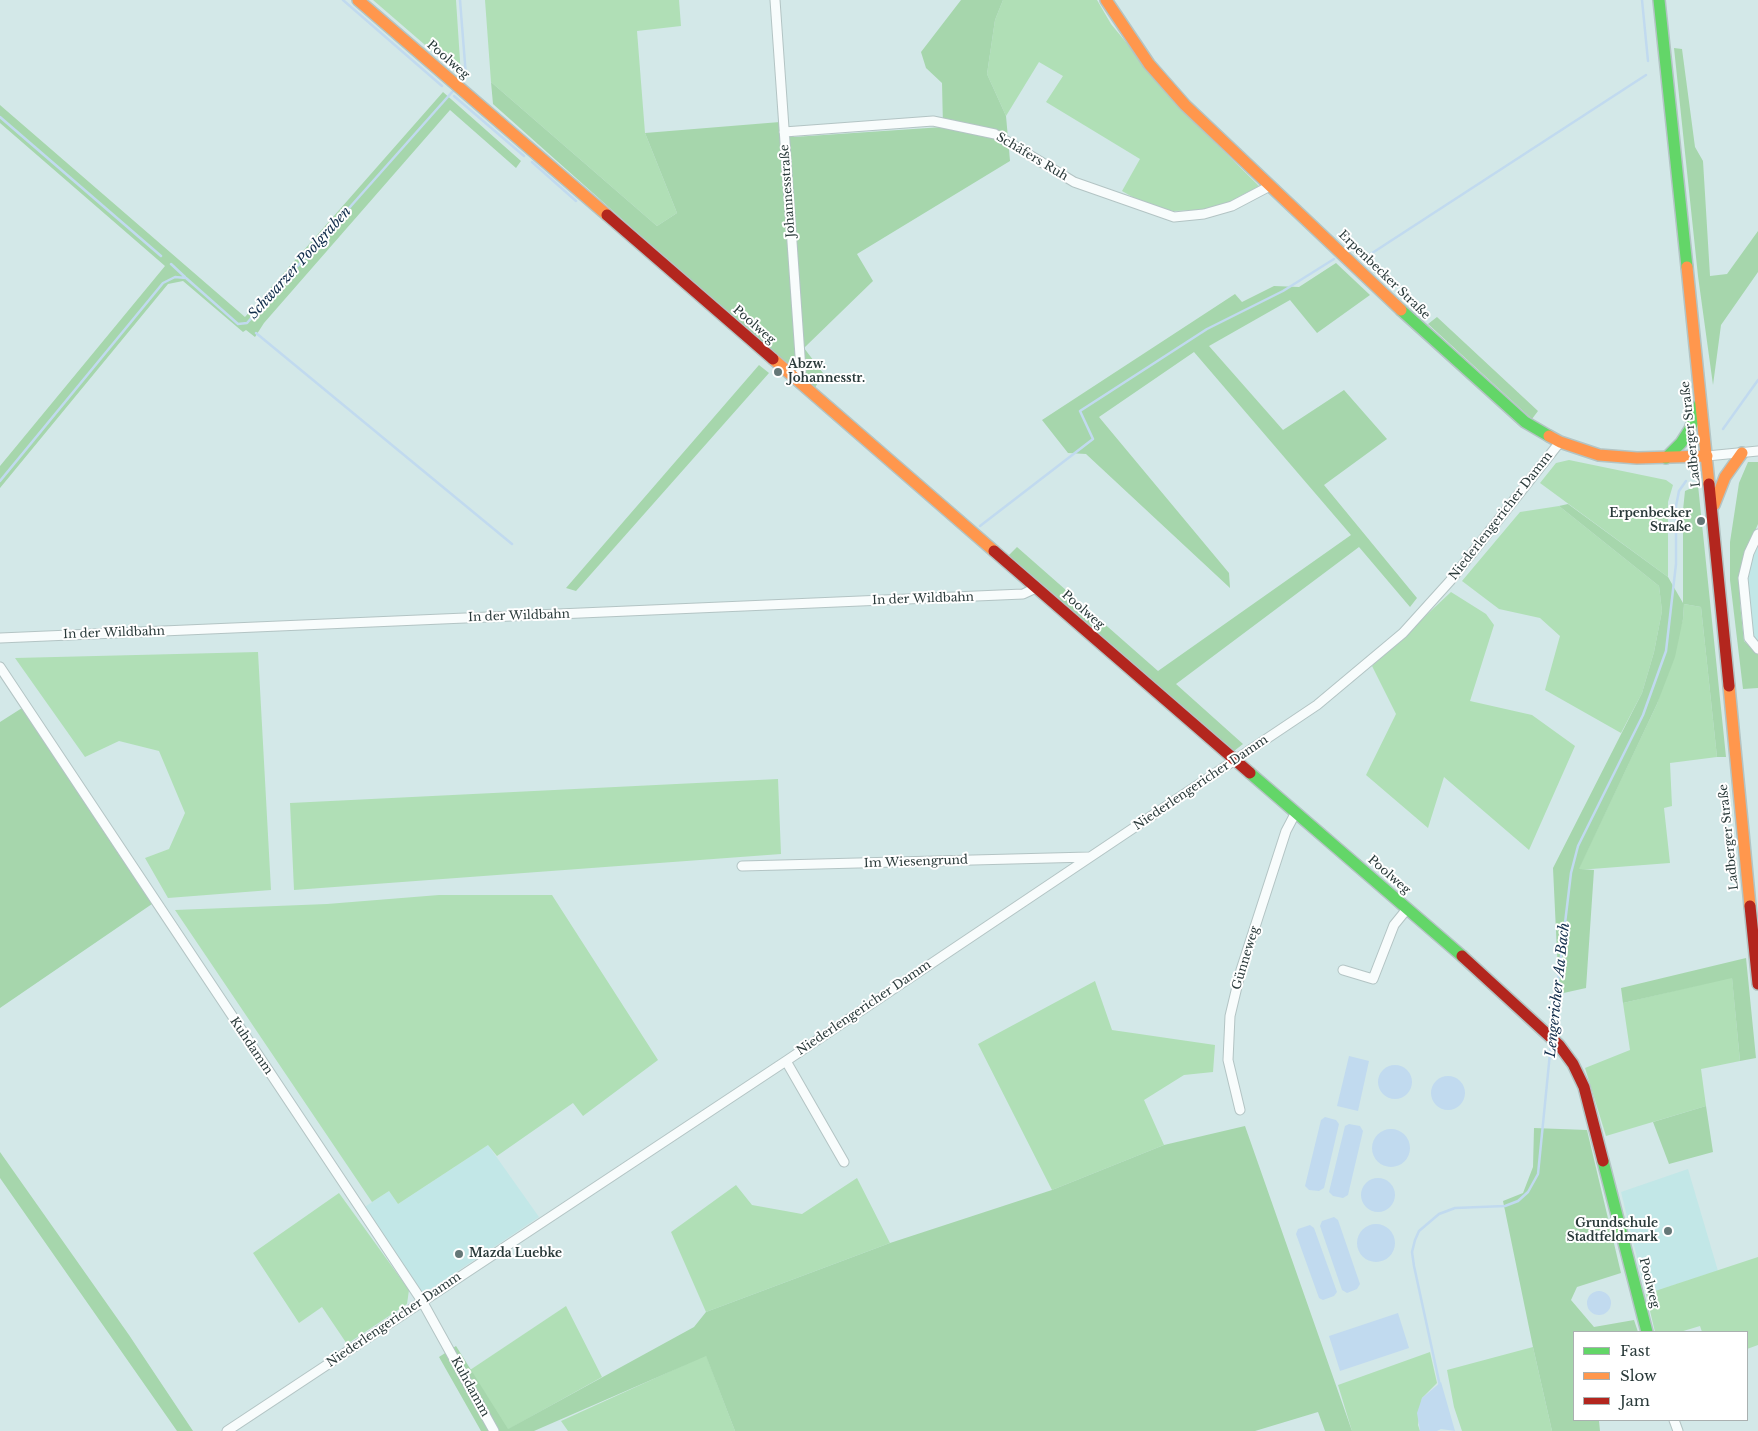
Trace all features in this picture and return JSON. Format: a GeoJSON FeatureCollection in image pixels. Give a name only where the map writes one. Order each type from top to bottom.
{"type":"FeatureCollection","features":[{"type":"Feature","properties":{"kind":"main road","name":"Poolweg"},"geometry":{"type":"LineString","coordinates":[[358,0],[1237,760],[1559,1045],[1573,1064],[1584,1087],[1647,1331]]}},
{"type":"Feature","properties":{"kind":"main road","name":"Erpenbecker Straße"},"geometry":{"type":"LineString","coordinates":[[1106,0],[1149,64],[1185,105],[1488,390],[1525,422],[1578,450],[1606,456],[1666,458],[1707,456]]}},
{"type":"Feature","properties":{"kind":"main road","name":"Ladberger Straße"},"geometry":{"type":"LineString","coordinates":[[1659,0],[1707,456],[1758,984]]}},
{"type":"Feature","properties":{"kind":"main road"},"geometry":{"type":"LineString","coordinates":[[1666,458],[1681,443],[1690,429],[1701,399]]}},
{"type":"Feature","properties":{"kind":"main road"},"geometry":{"type":"LineString","coordinates":[[1712,512],[1725,477],[1742,453]]}},
{"type":"Feature","properties":{"kind":"street","name":"Johannesstraße"},"geometry":{"type":"LineString","coordinates":[[774,0],[801,370],[798,382]]}},
{"type":"Feature","properties":{"kind":"street","name":"Schäfers Ruh"},"geometry":{"type":"LineString","coordinates":[[784,132],[933,122],[995,134],[1074,182],[1174,217],[1204,214],[1232,206],[1270,186]]}},
{"type":"Feature","properties":{"kind":"street","name":"Niederlengericher Damm"},"geometry":{"type":"LineString","coordinates":[[227,1431],[786,1061],[1317,705],[1404,633],[1450,581],[1560,442]]}},
{"type":"Feature","properties":{"kind":"street"},"geometry":{"type":"LineString","coordinates":[[1707,456],[1758,451]]}},
{"type":"Feature","properties":{"kind":"street"},"geometry":{"type":"LineString","coordinates":[[1758,534],[1749,553],[1743,578],[1749,638],[1758,649]]}},
{"type":"Feature","properties":{"kind":"street","name":"In der Wildbahn"},"geometry":{"type":"LineString","coordinates":[[0,638],[1014,595],[1024,594],[1036,588]]}},
{"type":"Feature","properties":{"kind":"street","name":"Kuhdamm"},"geometry":{"type":"LineString","coordinates":[[0,667],[422,1301],[494,1431]]}},
{"type":"Feature","properties":{"kind":"street","name":"Günneweg"},"geometry":{"type":"LineString","coordinates":[[1240,1110],[1228,1060],[1230,1016],[1241,970],[1286,831],[1296,812]]}},
{"type":"Feature","properties":{"kind":"street","name":"Im Wiesengrund"},"geometry":{"type":"LineString","coordinates":[[742,866],[1090,857]]}},
{"type":"Feature","properties":{"kind":"street"},"geometry":{"type":"LineString","coordinates":[[1343,970],[1373,979],[1394,925],[1406,909]]}},
{"type":"Feature","properties":{"kind":"street","name":"Niederlengericher Damm"},"geometry":{"type":"LineString","coordinates":[[786,1061],[844,1162]]}},
{"type":"Feature","properties":{"kind":"shaded area"},"geometry":{"type":"Polygon","coordinates":[[[1758,542],[1758,642],[1754,637],[1746,578],[1751,555],[1758,542]]]}},
{"type":"Feature","properties":{"kind":"shaded area"},"geometry":{"type":"Polygon","coordinates":[[[1349,1056],[1369,1061],[1358,1111],[1337,1106],[1349,1056]]]}},
{"type":"Feature","properties":{"kind":"shaded area"},"geometry":{"type":"Polygon","coordinates":[[[1395,1065],[1402,1066],[1407,1070],[1411,1075],[1411,1089],[1407,1094],[1402,1098],[1395,1099],[1388,1098],[1383,1094],[1379,1089],[1378,1082],[1379,1075],[1383,1070],[1388,1066],[1395,1065]]]}},
{"type":"Feature","properties":{"kind":"shaded area"},"geometry":{"type":"Polygon","coordinates":[[[1448,1076],[1455,1077],[1460,1081],[1464,1086],[1464,1100],[1460,1105],[1455,1109],[1448,1110],[1441,1109],[1436,1105],[1432,1100],[1431,1093],[1432,1086],[1436,1081],[1441,1077],[1448,1076]]]}},
{"type":"Feature","properties":{"kind":"shaded area"},"geometry":{"type":"Polygon","coordinates":[[[1325,1117],[1336,1120],[1339,1124],[1324,1188],[1319,1191],[1309,1190],[1305,1186],[1321,1120],[1325,1117]]]}},
{"type":"Feature","properties":{"kind":"shaded area"},"geometry":{"type":"Polygon","coordinates":[[[1349,1124],[1360,1126],[1363,1131],[1348,1195],[1343,1198],[1333,1196],[1329,1192],[1345,1126],[1349,1124]]]}},
{"type":"Feature","properties":{"kind":"shaded area"},"geometry":{"type":"Polygon","coordinates":[[[1391,1129],[1405,1134],[1410,1148],[1405,1162],[1391,1167],[1377,1162],[1372,1148],[1377,1134],[1391,1129]]]}},
{"type":"Feature","properties":{"kind":"shaded area"},"geometry":{"type":"Polygon","coordinates":[[[488,1145],[539,1217],[423,1294],[363,1208],[389,1191],[398,1204],[488,1145]]]}},
{"type":"Feature","properties":{"kind":"shaded area","name":"Grundschule Stadtfeldmark"},"geometry":{"type":"Polygon","coordinates":[[[1688,1169],[1718,1271],[1646,1294],[1621,1192],[1688,1169]]]}},
{"type":"Feature","properties":{"kind":"shaded area"},"geometry":{"type":"Polygon","coordinates":[[[1378,1178],[1385,1179],[1390,1183],[1394,1188],[1394,1202],[1390,1207],[1385,1211],[1378,1212],[1371,1211],[1366,1207],[1362,1202],[1361,1195],[1362,1188],[1366,1183],[1371,1179],[1378,1178]]]}},
{"type":"Feature","properties":{"kind":"shaded area"},"geometry":{"type":"Polygon","coordinates":[[[1334,1217],[1338,1220],[1360,1284],[1357,1289],[1347,1293],[1342,1290],[1320,1226],[1322,1221],[1334,1217]]]}},
{"type":"Feature","properties":{"kind":"shaded area"},"geometry":{"type":"Polygon","coordinates":[[[1376,1224],[1390,1229],[1395,1243],[1390,1257],[1376,1262],[1362,1257],[1357,1243],[1362,1229],[1376,1224]]]}},
{"type":"Feature","properties":{"kind":"shaded area"},"geometry":{"type":"Polygon","coordinates":[[[1310,1225],[1314,1228],[1337,1292],[1334,1296],[1323,1300],[1319,1298],[1296,1234],[1298,1229],[1310,1225]]]}},
{"type":"Feature","properties":{"kind":"shaded area"},"geometry":{"type":"Polygon","coordinates":[[[1599,1291],[1604,1292],[1610,1298],[1610,1308],[1604,1314],[1599,1315],[1594,1314],[1588,1308],[1587,1303],[1588,1298],[1594,1292],[1599,1291]]]}},
{"type":"Feature","properties":{"kind":"shaded area"},"geometry":{"type":"Polygon","coordinates":[[[1398,1313],[1409,1348],[1340,1371],[1329,1336],[1398,1313]]]}},
{"type":"Feature","properties":{"kind":"shaded area"},"geometry":{"type":"Polygon","coordinates":[[[1441,1382],[1455,1431],[1441,1429],[1437,1431],[1420,1431],[1417,1413],[1422,1398],[1441,1382]]]}},
{"type":"Feature","properties":{"kind":"green space"},"geometry":{"type":"Polygon","coordinates":[[[373,0],[456,0],[461,76],[373,0]]]}},
{"type":"Feature","properties":{"kind":"green space"},"geometry":{"type":"Polygon","coordinates":[[[485,0],[679,0],[681,26],[637,31],[645,133],[677,213],[657,226],[491,82],[485,0]]]}},
{"type":"Feature","properties":{"kind":"green space"},"geometry":{"type":"Polygon","coordinates":[[[961,0],[1003,0],[995,20],[987,74],[1006,116],[1010,161],[857,254],[873,281],[804,348],[823,373],[814,390],[493,104],[491,82],[657,226],[677,213],[645,133],[780,122],[794,137],[943,127],[942,83],[926,68],[921,52],[961,0]]]}},
{"type":"Feature","properties":{"kind":"green space"},"geometry":{"type":"Polygon","coordinates":[[[1003,0],[1097,0],[1111,24],[1181,109],[1259,186],[1229,202],[1201,210],[1173,211],[1143,203],[1122,191],[1140,159],[1046,102],[1063,76],[1039,62],[1006,116],[987,74],[995,20],[1003,0]]]}},
{"type":"Feature","properties":{"kind":"green space"},"geometry":{"type":"Polygon","coordinates":[[[1674,48],[1682,49],[1695,147],[1703,161],[1710,276],[1727,274],[1758,231],[1758,272],[1721,325],[1713,385],[1698,276],[1674,48]]]}},
{"type":"Feature","properties":{"kind":"green space"},"geometry":{"type":"Polygon","coordinates":[[[443,92],[521,161],[516,168],[450,110],[264,323],[255,337],[246,330],[243,332],[183,281],[168,284],[0,488],[0,466],[165,266],[0,123],[0,105],[245,317],[443,92]]]}},
{"type":"Feature","properties":{"kind":"green space"},"geometry":{"type":"Polygon","coordinates":[[[1336,263],[1370,295],[1317,333],[1290,300],[1209,346],[1283,430],[1344,390],[1387,439],[1324,485],[1417,598],[1410,607],[1359,547],[1176,684],[1243,744],[1234,751],[1008,556],[1017,547],[1158,671],[1351,535],[1194,352],[1099,417],[1229,573],[1230,588],[1086,454],[1068,453],[1042,420],[1235,294],[1242,302],[1274,286],[1299,287],[1336,263]]]}},
{"type":"Feature","properties":{"kind":"green space"},"geometry":{"type":"Polygon","coordinates":[[[1437,317],[1538,411],[1532,419],[1428,324],[1437,317]]]}},
{"type":"Feature","properties":{"kind":"green space"},"geometry":{"type":"Polygon","coordinates":[[[759,365],[769,373],[576,591],[566,588],[759,365]]]}},
{"type":"Feature","properties":{"kind":"green space"},"geometry":{"type":"Polygon","coordinates":[[[1569,460],[1666,480],[1673,485],[1668,502],[1668,577],[1540,483],[1556,463],[1569,460]]]}},
{"type":"Feature","properties":{"kind":"green space"},"geometry":{"type":"Polygon","coordinates":[[[1748,462],[1758,462],[1758,524],[1745,553],[1740,603],[1744,641],[1758,654],[1758,688],[1743,689],[1730,580],[1730,542],[1739,483],[1748,462]]]}},
{"type":"Feature","properties":{"kind":"green space"},"geometry":{"type":"Polygon","coordinates":[[[1698,485],[1726,757],[1717,757],[1701,607],[1684,604],[1683,619],[1675,657],[1657,704],[1579,869],[1594,870],[1586,988],[1559,994],[1553,868],[1642,693],[1654,652],[1662,611],[1659,586],[1559,506],[1568,504],[1668,577],[1683,603],[1683,510],[1685,491],[1698,485]]]}},
{"type":"Feature","properties":{"kind":"green space"},"geometry":{"type":"Polygon","coordinates":[[[1559,506],[1659,586],[1662,611],[1654,652],[1642,693],[1621,733],[1545,690],[1560,636],[1540,618],[1499,609],[1462,581],[1520,512],[1559,506]]]}},
{"type":"Feature","properties":{"kind":"green space"},"geometry":{"type":"Polygon","coordinates":[[[1451,592],[1486,614],[1494,625],[1470,701],[1532,715],[1575,746],[1529,850],[1444,777],[1428,828],[1366,775],[1396,714],[1372,666],[1451,592]]]}},
{"type":"Feature","properties":{"kind":"green space"},"geometry":{"type":"Polygon","coordinates":[[[1684,604],[1701,607],[1717,757],[1670,763],[1672,806],[1664,808],[1670,863],[1578,870],[1657,704],[1683,619],[1684,604]]]}},
{"type":"Feature","properties":{"kind":"green space"},"geometry":{"type":"Polygon","coordinates":[[[258,652],[271,890],[168,898],[145,858],[169,849],[185,813],[159,751],[119,741],[85,757],[15,658],[258,652]]]}},
{"type":"Feature","properties":{"kind":"green space"},"geometry":{"type":"Polygon","coordinates":[[[22,708],[152,904],[0,1008],[0,722],[22,708]]]}},
{"type":"Feature","properties":{"kind":"green space"},"geometry":{"type":"Polygon","coordinates":[[[778,779],[781,854],[294,890],[290,803],[778,779]]]}},
{"type":"Feature","properties":{"kind":"green space"},"geometry":{"type":"Polygon","coordinates":[[[439,895],[552,895],[658,1060],[583,1116],[573,1103],[497,1156],[488,1145],[398,1204],[389,1191],[372,1202],[175,910],[327,904],[439,895]]]}},
{"type":"Feature","properties":{"kind":"green space"},"geometry":{"type":"Polygon","coordinates":[[[1746,958],[1756,1058],[1740,1061],[1732,978],[1623,1003],[1621,988],[1746,958]]]}},
{"type":"Feature","properties":{"kind":"green space"},"geometry":{"type":"Polygon","coordinates":[[[1732,977],[1740,1061],[1701,1069],[1706,1106],[1606,1136],[1585,1068],[1630,1050],[1623,1003],[1732,977]]]}},
{"type":"Feature","properties":{"kind":"green space"},"geometry":{"type":"Polygon","coordinates":[[[1095,981],[1112,1030],[1215,1045],[1213,1072],[1184,1075],[1144,1100],[1164,1145],[1052,1190],[978,1044],[1095,981]]]}},
{"type":"Feature","properties":{"kind":"green space"},"geometry":{"type":"Polygon","coordinates":[[[1706,1106],[1713,1152],[1669,1164],[1653,1122],[1706,1106]]]}},
{"type":"Feature","properties":{"kind":"green space"},"geometry":{"type":"Polygon","coordinates":[[[1245,1126],[1352,1431],[1325,1431],[1318,1412],[1255,1431],[735,1431],[706,1356],[534,1431],[481,1431],[439,1357],[456,1346],[508,1429],[694,1327],[706,1312],[890,1243],[1052,1190],[1164,1145],[1245,1126]]]}},
{"type":"Feature","properties":{"kind":"green space"},"geometry":{"type":"Polygon","coordinates":[[[1534,1128],[1587,1130],[1621,1273],[1577,1287],[1571,1300],[1594,1327],[1634,1320],[1638,1331],[1573,1331],[1573,1421],[1599,1421],[1600,1431],[1552,1431],[1503,1201],[1523,1193],[1533,1167],[1534,1128]]]}},
{"type":"Feature","properties":{"kind":"green space"},"geometry":{"type":"Polygon","coordinates":[[[0,1152],[129,1335],[193,1431],[177,1431],[0,1178],[0,1152]]]}},
{"type":"Feature","properties":{"kind":"green space"},"geometry":{"type":"Polygon","coordinates":[[[857,1178],[890,1243],[706,1312],[671,1232],[736,1185],[752,1205],[802,1214],[857,1178]]]}},
{"type":"Feature","properties":{"kind":"green space"},"geometry":{"type":"Polygon","coordinates":[[[339,1193],[409,1290],[407,1304],[347,1344],[322,1307],[299,1323],[253,1253],[339,1193]]]}},
{"type":"Feature","properties":{"kind":"green space"},"geometry":{"type":"Polygon","coordinates":[[[1758,1257],[1758,1345],[1748,1349],[1748,1331],[1702,1331],[1700,1326],[1683,1331],[1655,1331],[1646,1294],[1758,1257]]]}},
{"type":"Feature","properties":{"kind":"green space"},"geometry":{"type":"Polygon","coordinates":[[[566,1306],[602,1377],[507,1430],[470,1370],[566,1306]]]}},
{"type":"Feature","properties":{"kind":"green space"},"geometry":{"type":"Polygon","coordinates":[[[1533,1347],[1552,1431],[1462,1431],[1454,1407],[1447,1370],[1533,1347]]]}},
{"type":"Feature","properties":{"kind":"green space"},"geometry":{"type":"Polygon","coordinates":[[[1430,1352],[1437,1383],[1422,1398],[1418,1425],[1420,1431],[1352,1431],[1338,1385],[1430,1352]]]}},
{"type":"Feature","properties":{"kind":"green space"},"geometry":{"type":"Polygon","coordinates":[[[706,1355],[735,1431],[568,1431],[561,1421],[706,1355]]]}},
{"type":"Feature","properties":{"kind":"waterway"},"geometry":{"type":"LineString","coordinates":[[343,0],[442,86]]}},
{"type":"Feature","properties":{"kind":"waterway","name":"Schwarzer Poolgraben"},"geometry":{"type":"LineString","coordinates":[[460,0],[466,76],[461,83]]}},
{"type":"Feature","properties":{"kind":"waterway"},"geometry":{"type":"LineString","coordinates":[[1642,0],[1648,61]]}},
{"type":"Feature","properties":{"kind":"waterway"},"geometry":{"type":"LineString","coordinates":[[1366,257],[1646,75]]}},
{"type":"Feature","properties":{"kind":"waterway","name":"Schwarzer Poolgraben"},"geometry":{"type":"LineString","coordinates":[[0,481],[163,283],[175,277],[186,278],[238,324],[247,323],[453,91]]}},
{"type":"Feature","properties":{"kind":"waterway"},"geometry":{"type":"LineString","coordinates":[[454,96],[524,156]]}},
{"type":"Feature","properties":{"kind":"waterway"},"geometry":{"type":"LineString","coordinates":[[0,117],[161,256]]}},
{"type":"Feature","properties":{"kind":"waterway"},"geometry":{"type":"LineString","coordinates":[[532,162],[576,201]]}},
{"type":"Feature","properties":{"kind":"waterway"},"geometry":{"type":"LineString","coordinates":[[980,526],[1093,439],[1080,411],[1207,329],[1283,291],[1334,259]]}},
{"type":"Feature","properties":{"kind":"waterway"},"geometry":{"type":"LineString","coordinates":[[171,264],[185,277]]}},
{"type":"Feature","properties":{"kind":"waterway"},"geometry":{"type":"LineString","coordinates":[[256,333],[512,544]]}},
{"type":"Feature","properties":{"kind":"waterway","name":"Lengericher Aa Bach"},"geometry":{"type":"LineString","coordinates":[[1723,429],[1758,380]]}},
{"type":"Feature","properties":{"kind":"waterway","name":"Lengericher Aa Bach"},"geometry":{"type":"LineString","coordinates":[[1552,1032],[1571,873],[1578,846],[1643,715],[1666,651],[1676,564],[1676,506],[1679,491],[1686,481]]}},
{"type":"Feature","properties":{"kind":"waterway","name":"Lengericher Aa Bach"},"geometry":{"type":"LineString","coordinates":[[1440,1386],[1414,1266],[1412,1252],[1415,1240],[1419,1231],[1439,1214],[1455,1208],[1505,1206],[1518,1201],[1528,1192],[1538,1174],[1551,1043]]}},
{"type":"Feature","properties":{"kind":"traffic: fast"},"geometry":{"type":"LineString","coordinates":[[1659,0],[1687,267]]}},
{"type":"Feature","properties":{"kind":"traffic: fast"},"geometry":{"type":"LineString","coordinates":[[1401,310],[1525,422],[1549,436]]}},
{"type":"Feature","properties":{"kind":"traffic: fast"},"geometry":{"type":"LineString","coordinates":[[1666,458],[1681,443],[1690,429],[1700,403]]}},
{"type":"Feature","properties":{"kind":"traffic: fast"},"geometry":{"type":"LineString","coordinates":[[1250,773],[1462,956]]}},
{"type":"Feature","properties":{"kind":"traffic: fast"},"geometry":{"type":"LineString","coordinates":[[1603,1161],[1647,1331]]}},
{"type":"Feature","properties":{"kind":"traffic: slow"},"geometry":{"type":"LineString","coordinates":[[358,0],[607,215]]}},
{"type":"Feature","properties":{"kind":"traffic: slow"},"geometry":{"type":"LineString","coordinates":[[1106,0],[1149,64],[1185,105],[1401,310]]}},
{"type":"Feature","properties":{"kind":"traffic: slow"},"geometry":{"type":"LineString","coordinates":[[1687,267],[1709,484]]}},
{"type":"Feature","properties":{"kind":"traffic: slow"},"geometry":{"type":"LineString","coordinates":[[773,359],[994,551]]}},
{"type":"Feature","properties":{"kind":"traffic: slow"},"geometry":{"type":"LineString","coordinates":[[1549,436],[1560,442],[1599,455],[1637,458],[1707,456]]}},
{"type":"Feature","properties":{"kind":"traffic: slow"},"geometry":{"type":"LineString","coordinates":[[1714,505],[1725,477],[1742,453]]}},
{"type":"Feature","properties":{"kind":"traffic: slow"},"geometry":{"type":"LineString","coordinates":[[1729,686],[1750,906]]}},
{"type":"Feature","properties":{"kind":"traffic: jam"},"geometry":{"type":"LineString","coordinates":[[607,215],[773,359]]}},
{"type":"Feature","properties":{"kind":"traffic: jam"},"geometry":{"type":"LineString","coordinates":[[1709,484],[1729,686]]}},
{"type":"Feature","properties":{"kind":"traffic: jam"},"geometry":{"type":"LineString","coordinates":[[994,551],[1250,773]]}},
{"type":"Feature","properties":{"kind":"traffic: jam"},"geometry":{"type":"LineString","coordinates":[[1750,906],[1758,984]]}},
{"type":"Feature","properties":{"kind":"traffic: jam"},"geometry":{"type":"LineString","coordinates":[[1462,956],[1559,1045],[1573,1064],[1584,1087],[1603,1161]]}},
{"type":"Feature","properties":{"kind":"place","name":"Abzw. Johannesstr."},"geometry":{"type":"Point","coordinates":[778,372]}},
{"type":"Feature","properties":{"kind":"place","name":"Erpenbecker Straße"},"geometry":{"type":"Point","coordinates":[1701,521]}},
{"type":"Feature","properties":{"kind":"place","name":"Grundschule Stadtfeldmark"},"geometry":{"type":"Point","coordinates":[1668,1231]}},
{"type":"Feature","properties":{"kind":"place","name":"Mazda Luebke"},"geometry":{"type":"Point","coordinates":[459,1254]}}]}
